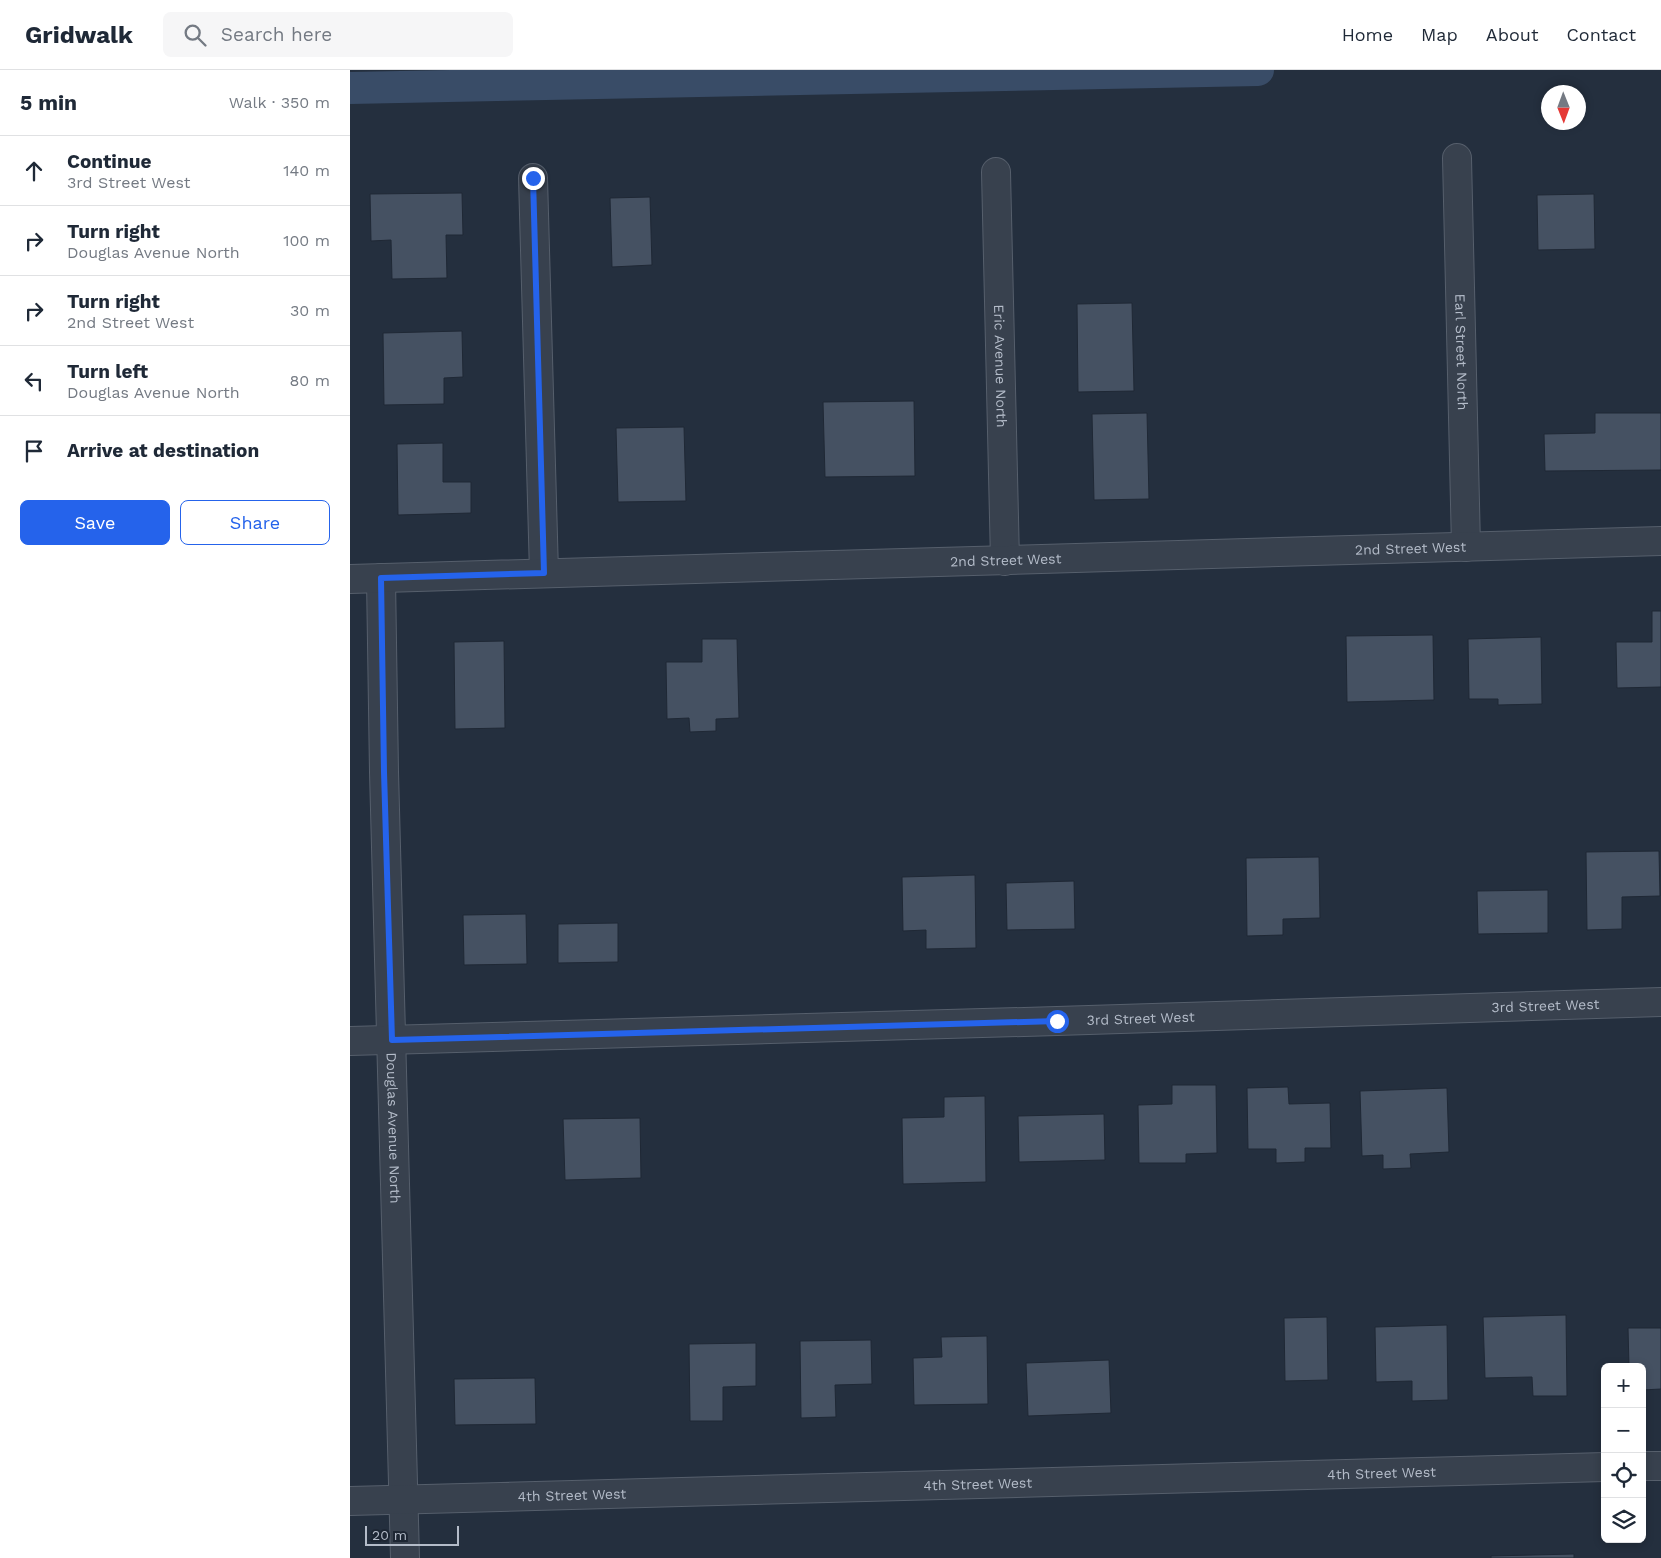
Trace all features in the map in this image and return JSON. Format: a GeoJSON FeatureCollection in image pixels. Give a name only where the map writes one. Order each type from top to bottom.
{"type":"FeatureCollection","features":[{"type":"Feature","properties":{"kind":"street","name":"Earl Street North"},"geometry":{"type":"LineString","coordinates":[[1457,158],[1466,547]]}},
{"type":"Feature","properties":{"kind":"street","name":"Eric Avenue North"},"geometry":{"type":"LineString","coordinates":[[996,172],[1005,561]]}},
{"type":"Feature","properties":{"kind":"street"},"geometry":{"type":"LineString","coordinates":[[533,178],[544,573]]}},
{"type":"Feature","properties":{"kind":"street","name":"2nd Street West"},"geometry":{"type":"LineString","coordinates":[[350,579],[1661,541]]}},
{"type":"Feature","properties":{"kind":"street","name":"Douglas Avenue North"},"geometry":{"type":"LineString","coordinates":[[381,578],[384,772],[405,1558]]}},
{"type":"Feature","properties":{"kind":"street","name":"3rd Street West"},"geometry":{"type":"LineString","coordinates":[[350,1041],[1661,1002]]}},
{"type":"Feature","properties":{"kind":"street"},"geometry":{"type":"LineString","coordinates":[[1646,1466],[1661,1466]]}},
{"type":"Feature","properties":{"kind":"street","name":"4th Street West"},"geometry":{"type":"LineString","coordinates":[[350,1501],[1601,1467]]}},
{"type":"Feature","properties":{"kind":"building"},"geometry":{"type":"Polygon","coordinates":[[[462,193],[463,235],[446,235],[447,278],[392,279],[391,240],[371,241],[370,194],[462,193]]]}},
{"type":"Feature","properties":{"kind":"building"},"geometry":{"type":"Polygon","coordinates":[[[1594,194],[1595,249],[1538,250],[1537,195],[1594,194]]]}},
{"type":"Feature","properties":{"kind":"building"},"geometry":{"type":"Polygon","coordinates":[[[650,197],[652,265],[612,267],[610,198],[650,197]]]}},
{"type":"Feature","properties":{"kind":"building"},"geometry":{"type":"Polygon","coordinates":[[[1132,303],[1134,391],[1078,392],[1077,304],[1132,303]]]}},
{"type":"Feature","properties":{"kind":"building"},"geometry":{"type":"Polygon","coordinates":[[[462,331],[463,377],[444,378],[444,404],[384,405],[383,333],[462,331]]]}},
{"type":"Feature","properties":{"kind":"building"},"geometry":{"type":"Polygon","coordinates":[[[914,401],[915,476],[825,477],[823,402],[914,401]]]}},
{"type":"Feature","properties":{"kind":"building"},"geometry":{"type":"Polygon","coordinates":[[[1147,413],[1149,499],[1094,500],[1092,414],[1147,413]]]}},
{"type":"Feature","properties":{"kind":"building"},"geometry":{"type":"Polygon","coordinates":[[[1595,413],[1661,413],[1661,470],[1545,471],[1544,434],[1595,433],[1595,413]]]}},
{"type":"Feature","properties":{"kind":"building"},"geometry":{"type":"Polygon","coordinates":[[[684,427],[686,501],[618,502],[616,428],[684,427]]]}},
{"type":"Feature","properties":{"kind":"building"},"geometry":{"type":"Polygon","coordinates":[[[443,443],[443,482],[471,482],[471,513],[398,515],[397,444],[443,443]]]}},
{"type":"Feature","properties":{"kind":"building"},"geometry":{"type":"Polygon","coordinates":[[[1652,611],[1661,611],[1661,687],[1617,688],[1616,642],[1652,642],[1652,611]]]}},
{"type":"Feature","properties":{"kind":"building"},"geometry":{"type":"Polygon","coordinates":[[[1433,635],[1434,700],[1347,702],[1346,636],[1433,635]]]}},
{"type":"Feature","properties":{"kind":"building"},"geometry":{"type":"Polygon","coordinates":[[[1541,637],[1542,704],[1498,705],[1498,699],[1469,699],[1468,639],[1541,637]]]}},
{"type":"Feature","properties":{"kind":"building"},"geometry":{"type":"Polygon","coordinates":[[[702,639],[737,639],[739,718],[716,719],[716,731],[690,732],[689,718],[667,719],[666,662],[702,662],[702,639]]]}},
{"type":"Feature","properties":{"kind":"building"},"geometry":{"type":"Polygon","coordinates":[[[504,641],[505,728],[455,729],[454,642],[504,641]]]}},
{"type":"Feature","properties":{"kind":"building"},"geometry":{"type":"Polygon","coordinates":[[[1659,851],[1660,896],[1622,897],[1622,929],[1587,930],[1586,852],[1659,851]]]}},
{"type":"Feature","properties":{"kind":"building"},"geometry":{"type":"Polygon","coordinates":[[[1319,857],[1320,918],[1283,919],[1283,935],[1247,936],[1246,858],[1319,857]]]}},
{"type":"Feature","properties":{"kind":"building"},"geometry":{"type":"Polygon","coordinates":[[[975,875],[976,948],[926,949],[926,930],[903,931],[902,877],[975,875]]]}},
{"type":"Feature","properties":{"kind":"building"},"geometry":{"type":"Polygon","coordinates":[[[1074,881],[1075,929],[1007,930],[1006,883],[1074,881]]]}},
{"type":"Feature","properties":{"kind":"building"},"geometry":{"type":"Polygon","coordinates":[[[1548,890],[1548,933],[1478,934],[1477,891],[1548,890]]]}},
{"type":"Feature","properties":{"kind":"building"},"geometry":{"type":"Polygon","coordinates":[[[526,914],[527,964],[464,965],[463,915],[526,914]]]}},
{"type":"Feature","properties":{"kind":"building"},"geometry":{"type":"Polygon","coordinates":[[[618,923],[618,962],[558,963],[558,924],[618,923]]]}},
{"type":"Feature","properties":{"kind":"building"},"geometry":{"type":"Polygon","coordinates":[[[1172,1085],[1216,1085],[1217,1153],[1186,1154],[1186,1163],[1139,1163],[1138,1105],[1172,1104],[1172,1085]]]}},
{"type":"Feature","properties":{"kind":"building"},"geometry":{"type":"Polygon","coordinates":[[[1288,1087],[1289,1104],[1330,1103],[1331,1148],[1305,1148],[1305,1162],[1276,1163],[1276,1149],[1248,1149],[1247,1088],[1288,1087]]]}},
{"type":"Feature","properties":{"kind":"building"},"geometry":{"type":"Polygon","coordinates":[[[1447,1088],[1449,1152],[1410,1154],[1411,1168],[1383,1169],[1383,1155],[1362,1156],[1360,1091],[1447,1088]]]}},
{"type":"Feature","properties":{"kind":"building"},"geometry":{"type":"Polygon","coordinates":[[[985,1096],[986,1182],[903,1184],[902,1118],[944,1117],[944,1097],[985,1096]]]}},
{"type":"Feature","properties":{"kind":"building"},"geometry":{"type":"Polygon","coordinates":[[[1104,1114],[1105,1160],[1019,1162],[1018,1116],[1104,1114]]]}},
{"type":"Feature","properties":{"kind":"building"},"geometry":{"type":"Polygon","coordinates":[[[640,1118],[641,1178],[565,1180],[563,1119],[640,1118]]]}},
{"type":"Feature","properties":{"kind":"building"},"geometry":{"type":"Polygon","coordinates":[[[1566,1315],[1567,1396],[1533,1396],[1532,1377],[1485,1378],[1483,1317],[1566,1315]]]}},
{"type":"Feature","properties":{"kind":"building"},"geometry":{"type":"Polygon","coordinates":[[[1327,1317],[1328,1380],[1285,1381],[1284,1318],[1327,1317]]]}},
{"type":"Feature","properties":{"kind":"building"},"geometry":{"type":"Polygon","coordinates":[[[1447,1325],[1448,1400],[1412,1401],[1412,1381],[1376,1382],[1375,1327],[1447,1325]]]}},
{"type":"Feature","properties":{"kind":"building"},"geometry":{"type":"Polygon","coordinates":[[[1628,1328],[1661,1328],[1661,1389],[1646,1390],[1646,1363],[1629,1363],[1628,1328]]]}},
{"type":"Feature","properties":{"kind":"building"},"geometry":{"type":"Polygon","coordinates":[[[987,1336],[988,1404],[914,1405],[913,1358],[942,1357],[941,1337],[987,1336]]]}},
{"type":"Feature","properties":{"kind":"building"},"geometry":{"type":"Polygon","coordinates":[[[871,1340],[872,1384],[835,1385],[836,1417],[801,1418],[800,1341],[871,1340]]]}},
{"type":"Feature","properties":{"kind":"building"},"geometry":{"type":"Polygon","coordinates":[[[756,1343],[756,1386],[723,1387],[723,1421],[690,1421],[689,1344],[756,1343]]]}},
{"type":"Feature","properties":{"kind":"building"},"geometry":{"type":"Polygon","coordinates":[[[1109,1360],[1111,1413],[1028,1416],[1026,1363],[1109,1360]]]}},
{"type":"Feature","properties":{"kind":"building"},"geometry":{"type":"Polygon","coordinates":[[[535,1378],[536,1424],[455,1425],[454,1379],[535,1378]]]}},
{"type":"Feature","properties":{"kind":"building"},"geometry":{"type":"Polygon","coordinates":[[[1574,1554],[1574,1558],[1491,1558],[1491,1556],[1574,1554]]]}},
{"type":"Feature","properties":{"kind":"waterway"},"geometry":{"type":"LineString","coordinates":[[350,88],[1258,70]]}},
{"type":"Feature","properties":{"kind":"route"},"geometry":{"type":"LineString","coordinates":[[533,178],[544,573],[381,578],[384,772],[392,1040],[1057,1021]]}}]}
